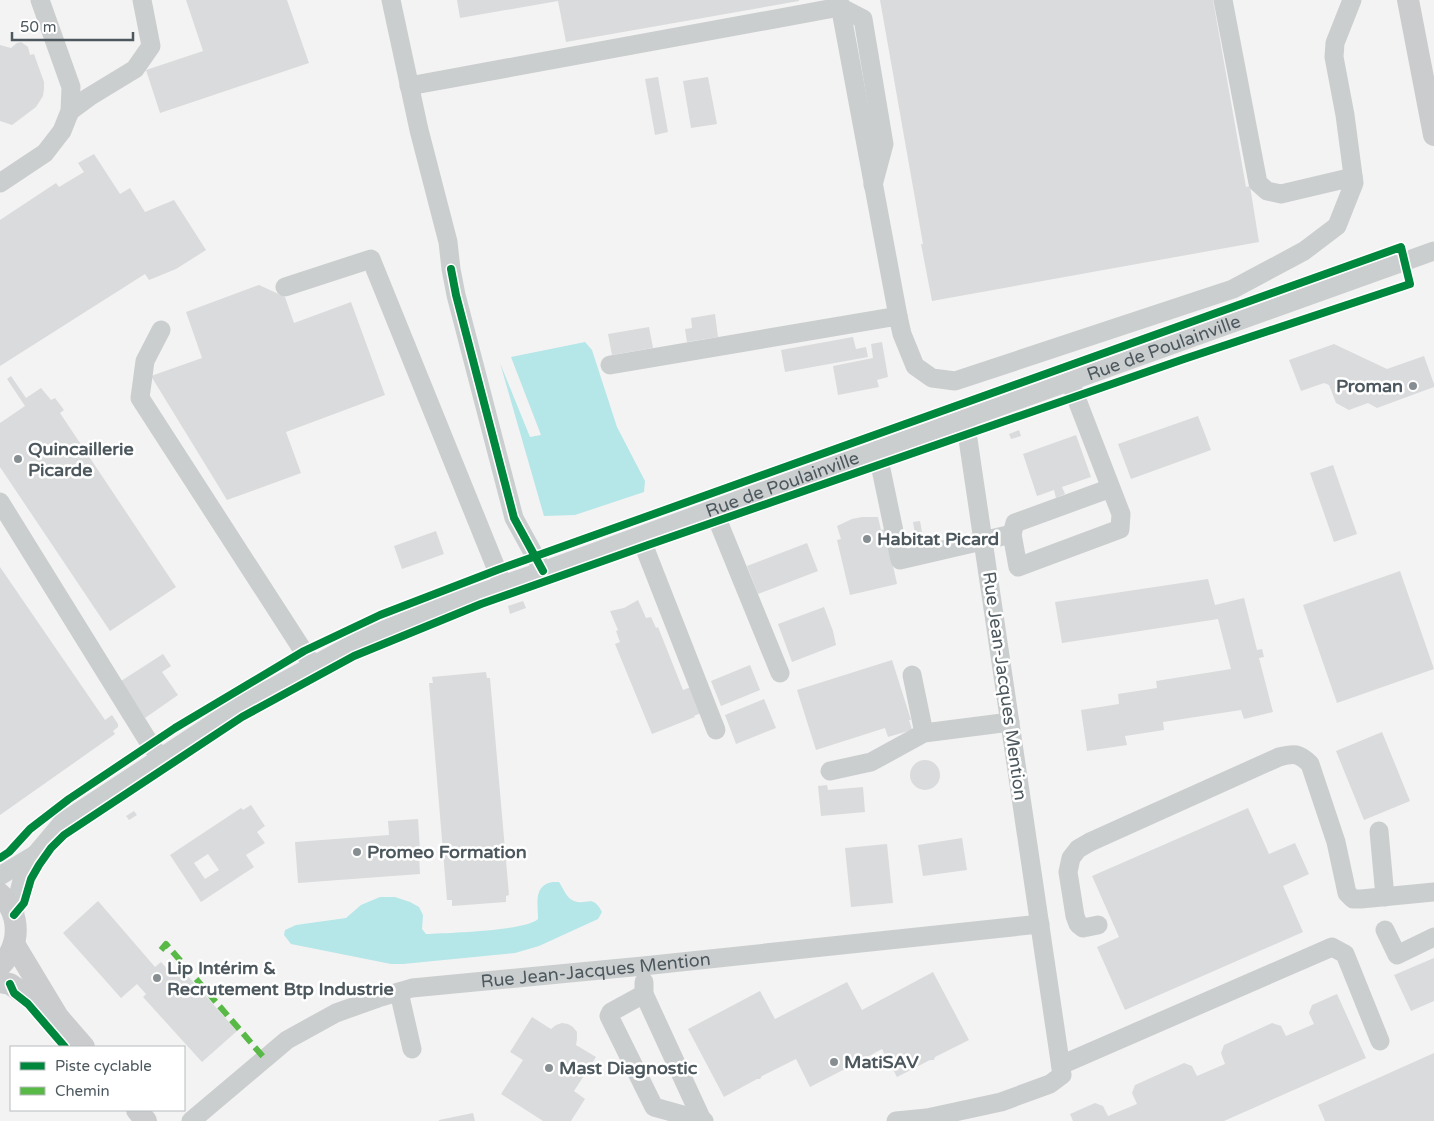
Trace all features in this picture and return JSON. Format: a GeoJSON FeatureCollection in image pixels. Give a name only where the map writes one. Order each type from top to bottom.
{"type":"FeatureCollection","features":[{"type":"Feature","properties":{"kind":"main road"},"geometry":{"type":"LineString","coordinates":[[1408,0],[1434,135]]}},
{"type":"Feature","properties":{"kind":"main road"},"geometry":{"type":"LineString","coordinates":[[0,894],[7,901],[14,915],[16,925],[14,944],[7,959],[0,966]]}},
{"type":"Feature","properties":{"kind":"main road"},"geometry":{"type":"LineString","coordinates":[[14,944],[58,1017],[83,1046]]}},
{"type":"Feature","properties":{"kind":"main road"},"geometry":{"type":"LineString","coordinates":[[0,982],[10,984],[58,1017]]}},
{"type":"Feature","properties":{"kind":"main road"},"geometry":{"type":"LineString","coordinates":[[138,1111],[146,1121]]}},
{"type":"Feature","properties":{"kind":"street"},"geometry":{"type":"LineString","coordinates":[[0,183],[45,153],[62,131],[70,111],[71,87],[40,0]]}},
{"type":"Feature","properties":{"kind":"street"},"geometry":{"type":"LineString","coordinates":[[70,111],[135,69],[151,46],[142,0]]}},
{"type":"Feature","properties":{"kind":"street"},"geometry":{"type":"LineString","coordinates":[[391,0],[419,130],[448,242],[456,295],[514,518],[543,571]]}},
{"type":"Feature","properties":{"kind":"street"},"geometry":{"type":"LineString","coordinates":[[1223,0],[1258,183],[1267,191],[1281,194],[1353,177]]}},
{"type":"Feature","properties":{"kind":"street"},"geometry":{"type":"LineString","coordinates":[[409,86],[840,4],[902,334],[915,366],[932,378],[955,381],[1233,289],[1304,251],[1338,226],[1354,183],[1334,57],[1336,43],[1352,0]]}},
{"type":"Feature","properties":{"kind":"street","name":"Rue de Poulainville"},"geometry":{"type":"LineString","coordinates":[[14,915],[22,881],[36,854],[63,822],[244,703],[364,638],[445,605],[1434,251]]}},
{"type":"Feature","properties":{"kind":"street"},"geometry":{"type":"LineString","coordinates":[[286,287],[371,259],[503,585]]}},
{"type":"Feature","properties":{"kind":"street"},"geometry":{"type":"LineString","coordinates":[[610,365],[898,316]]}},
{"type":"Feature","properties":{"kind":"street"},"geometry":{"type":"LineString","coordinates":[[161,330],[145,361],[140,398],[313,666]]}},
{"type":"Feature","properties":{"kind":"street"},"geometry":{"type":"LineString","coordinates":[[1070,382],[1111,488],[1121,514],[1120,529],[1018,567],[1012,534],[1015,523],[1111,488]]}},
{"type":"Feature","properties":{"kind":"street","name":"Rue Jean-Jacques Mention"},"geometry":{"type":"LineString","coordinates":[[965,419],[1062,1070]]}},
{"type":"Feature","properties":{"kind":"street"},"geometry":{"type":"LineString","coordinates":[[877,450],[900,560],[1012,534]]}},
{"type":"Feature","properties":{"kind":"street"},"geometry":{"type":"LineString","coordinates":[[0,502],[150,744],[161,758]]}},
{"type":"Feature","properties":{"kind":"street"},"geometry":{"type":"LineString","coordinates":[[713,509],[780,673]]}},
{"type":"Feature","properties":{"kind":"street"},"geometry":{"type":"LineString","coordinates":[[640,536],[716,730]]}},
{"type":"Feature","properties":{"kind":"street"},"geometry":{"type":"LineString","coordinates":[[912,675],[924,733]]}},
{"type":"Feature","properties":{"kind":"street"},"geometry":{"type":"LineString","coordinates":[[830,771],[871,762],[924,733],[1010,722]]}},
{"type":"Feature","properties":{"kind":"street"},"geometry":{"type":"LineString","coordinates":[[1098,925],[1083,928],[1078,924],[1075,916],[1068,872],[1072,858],[1078,849],[1279,757],[1292,754],[1302,757],[1310,764],[1336,842],[1348,893],[1353,899],[1361,900],[1434,892]]}},
{"type":"Feature","properties":{"kind":"street"},"geometry":{"type":"LineString","coordinates":[[1379,831],[1385,897]]}},
{"type":"Feature","properties":{"kind":"street","name":"Rue de Poulainville"},"geometry":{"type":"LineString","coordinates":[[0,876],[36,854]]}},
{"type":"Feature","properties":{"kind":"street","name":"Rue Jean-Jacques Mention"},"geometry":{"type":"LineString","coordinates":[[191,1121],[288,1040],[336,1013],[412,988],[643,966],[1040,924]]}},
{"type":"Feature","properties":{"kind":"street"},"geometry":{"type":"LineString","coordinates":[[1386,930],[1397,955],[1434,937]]}},
{"type":"Feature","properties":{"kind":"street"},"geometry":{"type":"LineString","coordinates":[[896,1121],[927,1118],[1001,1102],[1050,1084],[1062,1070],[1332,947],[1345,954],[1380,1041]]}},
{"type":"Feature","properties":{"kind":"street"},"geometry":{"type":"LineString","coordinates":[[643,966],[644,994],[703,1121]]}},
{"type":"Feature","properties":{"kind":"street"},"geometry":{"type":"LineString","coordinates":[[399,992],[412,1049]]}},
{"type":"Feature","properties":{"kind":"street"},"geometry":{"type":"LineString","coordinates":[[644,994],[611,1012],[610,1016],[654,1107],[703,1121]]}},
{"type":"Feature","properties":{"kind":"water"},"geometry":{"type":"Polygon","coordinates":[[[585,342],[592,350],[617,427],[645,481],[644,492],[575,515],[544,516],[500,363],[530,437],[541,435],[511,357],[585,342]]]}},
{"type":"Feature","properties":{"kind":"water"},"geometry":{"type":"Polygon","coordinates":[[[553,882],[559,882],[567,896],[572,900],[579,902],[592,901],[602,912],[598,919],[539,946],[515,953],[391,964],[291,944],[284,935],[285,930],[296,925],[346,918],[361,905],[380,897],[395,897],[419,907],[423,915],[422,929],[426,934],[503,929],[531,923],[538,919],[537,901],[539,891],[542,887],[553,882]]]}},
{"type":"Feature","properties":{"kind":"building"},"geometry":{"type":"Polygon","coordinates":[[[186,0],[287,0],[309,63],[160,113],[146,70],[203,51],[186,0]]]}},
{"type":"Feature","properties":{"kind":"building"},"geometry":{"type":"Polygon","coordinates":[[[457,0],[799,1],[566,42],[558,1],[460,18],[457,0]]]}},
{"type":"Feature","properties":{"kind":"building"},"geometry":{"type":"Polygon","coordinates":[[[880,0],[1213,0],[1246,187],[1250,186],[1259,242],[932,301],[880,0]]]}},
{"type":"Feature","properties":{"kind":"building"},"geometry":{"type":"Polygon","coordinates":[[[21,42],[28,47],[30,55],[34,54],[44,82],[44,89],[43,96],[36,107],[12,125],[0,121],[0,45],[11,48],[21,42]]]}},
{"type":"Feature","properties":{"kind":"building"},"geometry":{"type":"Polygon","coordinates":[[[658,77],[668,132],[655,135],[645,79],[658,77]]]}},
{"type":"Feature","properties":{"kind":"building"},"geometry":{"type":"Polygon","coordinates":[[[708,77],[717,124],[691,128],[683,81],[708,77]]]}},
{"type":"Feature","properties":{"kind":"building"},"geometry":{"type":"Polygon","coordinates":[[[94,154],[120,194],[130,188],[145,212],[174,200],[206,250],[176,269],[149,280],[145,274],[0,366],[0,220],[56,183],[59,187],[84,172],[78,163],[94,154]]]}},
{"type":"Feature","properties":{"kind":"building"},"geometry":{"type":"Polygon","coordinates":[[[259,285],[285,297],[294,323],[351,302],[385,395],[286,432],[301,473],[227,500],[151,376],[202,358],[186,312],[259,285]]]}},
{"type":"Feature","properties":{"kind":"building"},"geometry":{"type":"Polygon","coordinates":[[[715,314],[718,337],[687,342],[685,329],[692,328],[691,318],[715,314]]]}},
{"type":"Feature","properties":{"kind":"building"},"geometry":{"type":"Polygon","coordinates":[[[649,327],[653,348],[612,355],[608,334],[649,327]]]}},
{"type":"Feature","properties":{"kind":"building"},"geometry":{"type":"Polygon","coordinates":[[[853,337],[856,349],[866,347],[868,357],[785,372],[781,350],[853,337]]]}},
{"type":"Feature","properties":{"kind":"building"},"geometry":{"type":"Polygon","coordinates":[[[882,342],[888,377],[877,380],[879,387],[838,395],[833,366],[873,358],[871,344],[882,342]]]}},
{"type":"Feature","properties":{"kind":"building"},"geometry":{"type":"Polygon","coordinates":[[[1334,344],[1387,369],[1424,356],[1434,387],[1377,408],[1368,403],[1349,410],[1336,403],[1329,385],[1324,383],[1301,391],[1289,360],[1334,344]]]}},
{"type":"Feature","properties":{"kind":"building"},"geometry":{"type":"Polygon","coordinates":[[[11,376],[26,398],[41,388],[51,400],[55,398],[64,410],[60,413],[176,587],[110,631],[0,467],[0,423],[25,406],[7,379],[11,376]]]}},
{"type":"Feature","properties":{"kind":"building"},"geometry":{"type":"Polygon","coordinates":[[[1198,416],[1211,450],[1131,479],[1118,444],[1198,416]]]}},
{"type":"Feature","properties":{"kind":"building"},"geometry":{"type":"Polygon","coordinates":[[[1019,430],[1021,436],[1011,439],[1009,434],[1019,430]]]}},
{"type":"Feature","properties":{"kind":"building"},"geometry":{"type":"Polygon","coordinates":[[[1076,435],[1091,477],[1062,487],[1065,494],[1056,498],[1054,490],[1037,496],[1023,454],[1076,435]]]}},
{"type":"Feature","properties":{"kind":"building"},"geometry":{"type":"Polygon","coordinates":[[[1333,465],[1357,534],[1334,542],[1310,473],[1333,465]]]}},
{"type":"Feature","properties":{"kind":"building"},"geometry":{"type":"Polygon","coordinates":[[[878,517],[881,530],[885,529],[897,584],[850,595],[837,540],[841,539],[837,526],[852,519],[878,517]]]}},
{"type":"Feature","properties":{"kind":"building"},"geometry":{"type":"Polygon","coordinates":[[[920,521],[922,532],[915,534],[913,522],[920,521]]]}},
{"type":"Feature","properties":{"kind":"building"},"geometry":{"type":"Polygon","coordinates":[[[436,531],[444,554],[402,569],[394,546],[436,531]]]}},
{"type":"Feature","properties":{"kind":"building"},"geometry":{"type":"Polygon","coordinates":[[[807,543],[818,571],[758,594],[747,566],[807,543]]]}},
{"type":"Feature","properties":{"kind":"building"},"geometry":{"type":"Polygon","coordinates":[[[0,567],[105,720],[112,715],[118,727],[113,731],[115,734],[0,815],[0,567]]]}},
{"type":"Feature","properties":{"kind":"building"},"geometry":{"type":"Polygon","coordinates":[[[1400,571],[1434,669],[1337,703],[1303,605],[1400,571]]]}},
{"type":"Feature","properties":{"kind":"building"},"geometry":{"type":"Polygon","coordinates":[[[1208,579],[1215,605],[1244,598],[1257,650],[1262,649],[1264,657],[1259,658],[1273,712],[1244,719],[1241,710],[1163,722],[1164,730],[1125,736],[1127,745],[1087,751],[1081,710],[1119,704],[1118,694],[1157,688],[1156,681],[1231,669],[1218,619],[1062,643],[1055,602],[1208,579]]]}},
{"type":"Feature","properties":{"kind":"building"},"geometry":{"type":"Polygon","coordinates":[[[638,600],[646,618],[651,617],[656,628],[658,627],[683,690],[691,687],[701,713],[652,734],[615,644],[620,642],[616,631],[618,630],[610,611],[624,608],[638,600]]]}},
{"type":"Feature","properties":{"kind":"building"},"geometry":{"type":"Polygon","coordinates":[[[523,601],[526,608],[510,614],[508,606],[523,601]]]}},
{"type":"Feature","properties":{"kind":"building"},"geometry":{"type":"Polygon","coordinates":[[[824,607],[836,645],[792,662],[778,624],[824,607]]]}},
{"type":"Feature","properties":{"kind":"building"},"geometry":{"type":"Polygon","coordinates":[[[163,654],[171,666],[162,672],[178,695],[145,718],[121,681],[163,654]]]}},
{"type":"Feature","properties":{"kind":"building"},"geometry":{"type":"Polygon","coordinates":[[[892,660],[911,720],[909,720],[912,730],[888,737],[885,728],[816,750],[797,690],[892,660]]]}},
{"type":"Feature","properties":{"kind":"building"},"geometry":{"type":"Polygon","coordinates":[[[750,665],[760,690],[721,706],[711,681],[750,665]]]}},
{"type":"Feature","properties":{"kind":"building"},"geometry":{"type":"Polygon","coordinates":[[[486,672],[487,678],[490,678],[509,895],[506,896],[506,902],[452,906],[452,900],[447,900],[429,683],[433,683],[432,677],[486,672]]]}},
{"type":"Feature","properties":{"kind":"building"},"geometry":{"type":"Polygon","coordinates":[[[764,699],[776,728],[736,744],[725,715],[764,699]]]}},
{"type":"Feature","properties":{"kind":"building"},"geometry":{"type":"Polygon","coordinates":[[[1382,732],[1410,801],[1364,820],[1336,751],[1382,732]]]}},
{"type":"Feature","properties":{"kind":"building"},"geometry":{"type":"Polygon","coordinates":[[[925,760],[936,764],[940,775],[936,786],[925,790],[914,786],[910,775],[914,764],[925,760]]]}},
{"type":"Feature","properties":{"kind":"building"},"geometry":{"type":"Polygon","coordinates":[[[827,785],[828,790],[863,787],[865,812],[821,816],[818,786],[827,785]]]}},
{"type":"Feature","properties":{"kind":"building"},"geometry":{"type":"Polygon","coordinates":[[[251,805],[265,826],[257,832],[265,843],[246,855],[254,867],[201,902],[170,855],[241,808],[243,810],[251,805]],[[208,854],[194,863],[205,879],[219,870],[208,854]]]}},
{"type":"Feature","properties":{"kind":"building"},"geometry":{"type":"Polygon","coordinates":[[[1248,808],[1269,854],[1295,843],[1309,874],[1283,886],[1303,932],[1125,1010],[1097,947],[1119,937],[1092,876],[1248,808]]]}},
{"type":"Feature","properties":{"kind":"building"},"geometry":{"type":"Polygon","coordinates":[[[134,811],[137,815],[129,820],[126,816],[134,811]]]}},
{"type":"Feature","properties":{"kind":"building","name":"Promeo Formation"},"geometry":{"type":"Polygon","coordinates":[[[418,819],[420,874],[298,883],[295,842],[389,835],[388,821],[418,819]]]}},
{"type":"Feature","properties":{"kind":"building"},"geometry":{"type":"Polygon","coordinates":[[[962,838],[967,870],[923,876],[918,845],[962,838]]]}},
{"type":"Feature","properties":{"kind":"building"},"geometry":{"type":"Polygon","coordinates":[[[887,844],[893,903],[851,907],[845,848],[887,844]]]}},
{"type":"Feature","properties":{"kind":"building"},"geometry":{"type":"Polygon","coordinates":[[[98,901],[155,967],[161,962],[171,973],[179,966],[237,1031],[202,1062],[143,997],[146,994],[137,984],[121,998],[63,933],[98,901]]]}},
{"type":"Feature","properties":{"kind":"building"},"geometry":{"type":"Polygon","coordinates":[[[1434,958],[1434,1001],[1411,1011],[1394,975],[1434,958]]]}},
{"type":"Feature","properties":{"kind":"building"},"geometry":{"type":"Polygon","coordinates":[[[933,972],[969,1040],[935,1057],[934,1060],[930,1060],[897,1077],[882,1049],[849,1067],[847,1070],[843,1070],[810,1087],[796,1059],[724,1097],[688,1029],[760,991],[775,1019],[847,982],[862,1010],[933,972]]]}},
{"type":"Feature","properties":{"kind":"building"},"geometry":{"type":"Polygon","coordinates":[[[1337,994],[1366,1058],[1224,1121],[1073,1121],[1070,1114],[1095,1103],[1103,1106],[1108,1116],[1137,1104],[1132,1093],[1135,1085],[1184,1063],[1192,1066],[1197,1076],[1225,1064],[1221,1053],[1224,1045],[1272,1023],[1281,1026],[1286,1036],[1314,1024],[1309,1013],[1312,1005],[1337,994]]]}},
{"type":"Feature","properties":{"kind":"building"},"geometry":{"type":"Polygon","coordinates":[[[532,1017],[551,1029],[562,1023],[573,1027],[577,1032],[576,1045],[596,1057],[574,1091],[585,1099],[571,1121],[543,1121],[501,1094],[523,1060],[510,1052],[532,1017]]]}},
{"type":"Feature","properties":{"kind":"building"},"geometry":{"type":"Polygon","coordinates":[[[1434,1053],[1434,1121],[1325,1121],[1318,1105],[1434,1053]]]}},
{"type":"Feature","properties":{"kind":"building"},"geometry":{"type":"Polygon","coordinates":[[[473,1113],[475,1121],[439,1121],[439,1120],[473,1113]]]}},
{"type":"Feature","properties":{"kind":"marked path"},"geometry":{"type":"LineString","coordinates":[[161,950],[166,944],[265,1059]]}},
{"type":"Feature","properties":{"kind":"cycle path"},"geometry":{"type":"LineString","coordinates":[[0,858],[9,852],[30,829],[69,799],[175,728],[304,651],[380,615],[497,570],[1401,247],[1410,284],[1184,359],[648,545],[481,604],[354,656],[242,717],[64,835],[51,848],[39,865],[31,879],[24,903],[14,915]]}},
{"type":"Feature","properties":{"kind":"cycle path"},"geometry":{"type":"LineString","coordinates":[[451,269],[456,295],[514,518],[543,571]]}},
{"type":"Feature","properties":{"kind":"cycle path"},"geometry":{"type":"LineString","coordinates":[[10,984],[14,993],[28,1004],[64,1046]]}},
{"type":"Feature","properties":{"kind":"place","name":"Proman"},"geometry":{"type":"Point","coordinates":[1413,386]}},
{"type":"Feature","properties":{"kind":"place","name":"Quincaillerie Picarde"},"geometry":{"type":"Point","coordinates":[18,459]}},
{"type":"Feature","properties":{"kind":"place","name":"Habitat Picard"},"geometry":{"type":"Point","coordinates":[867,539]}},
{"type":"Feature","properties":{"kind":"place","name":"Promeo Formation"},"geometry":{"type":"Point","coordinates":[357,852]}},
{"type":"Feature","properties":{"kind":"place","name":"Lip Intérim & Recrutement Btp Industrie"},"geometry":{"type":"Point","coordinates":[157,978]}},
{"type":"Feature","properties":{"kind":"place","name":"MatiSAV"},"geometry":{"type":"Point","coordinates":[834,1062]}},
{"type":"Feature","properties":{"kind":"place","name":"Mast Diagnostic"},"geometry":{"type":"Point","coordinates":[549,1068]}}]}
